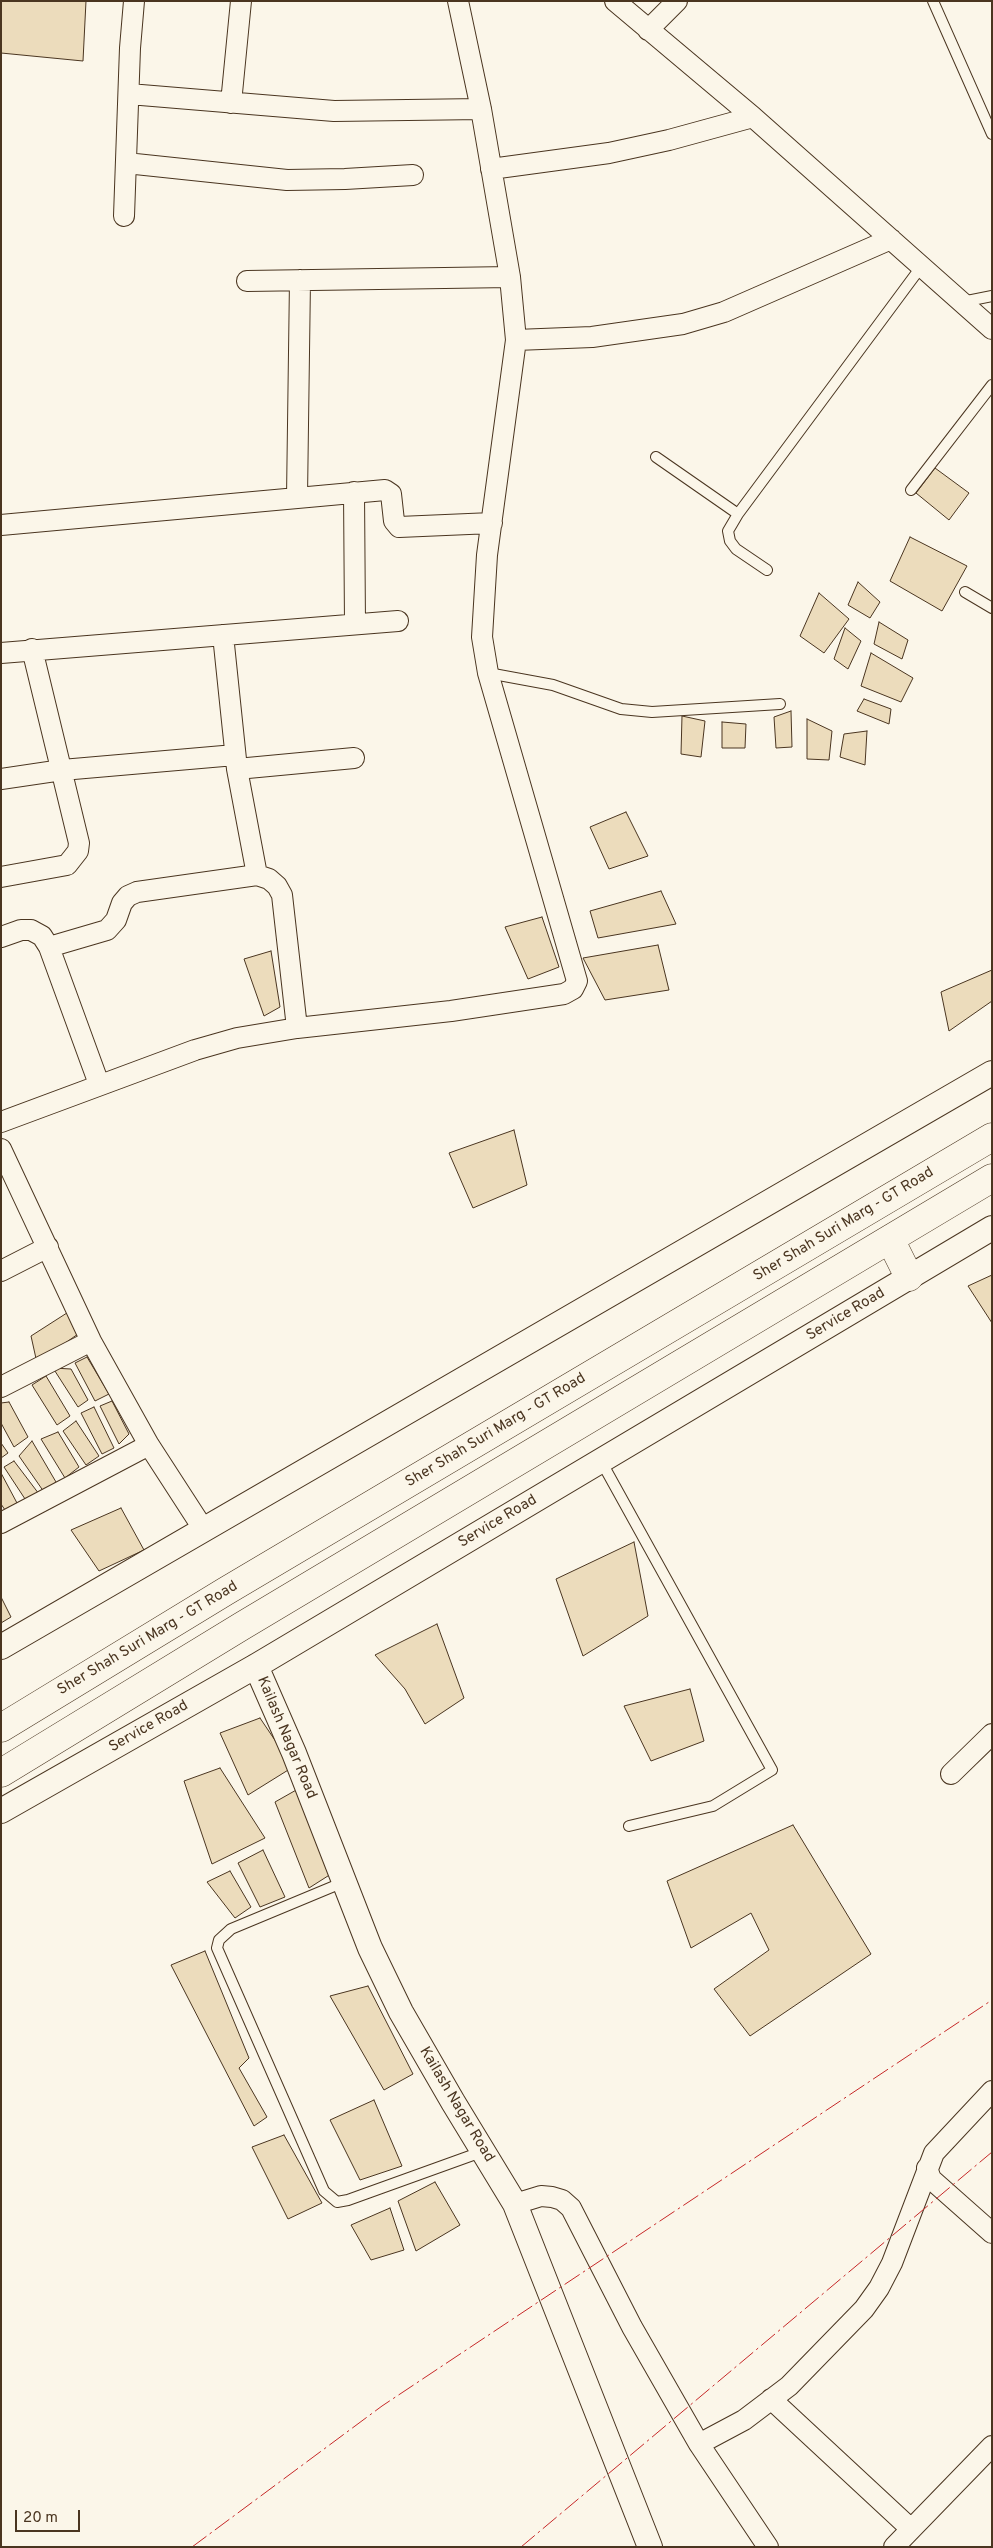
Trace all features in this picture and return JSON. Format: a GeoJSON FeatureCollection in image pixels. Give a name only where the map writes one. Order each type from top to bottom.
{"type":"FeatureCollection","features":[{"type":"Feature","properties":{"kind":"highway","name":"Sher Shah Suri Marg - GT Road"},"geometry":{"type":"LineString","coordinates":[[1,1728],[226,1591],[992,1137]]}},
{"type":"Feature","properties":{"kind":"highway"},"geometry":{"type":"LineString","coordinates":[[1,1773],[251,1621],[992,1178]]}},
{"type":"Feature","properties":{"kind":"highway"},"geometry":{"type":"LineString","coordinates":[[890,1239],[909,1277]]}},
{"type":"Feature","properties":{"kind":"street"},"geometry":{"type":"LineString","coordinates":[[124,216],[134,1]]}},
{"type":"Feature","properties":{"kind":"street"},"geometry":{"type":"LineString","coordinates":[[232,103],[241,1]]}},
{"type":"Feature","properties":{"kind":"street"},"geometry":{"type":"LineString","coordinates":[[1,1122],[194,1050],[237,1038],[297,1028],[451,1010],[564,994],[573,989],[577,981],[488,673],[482,637],[492,523],[516,340],[510,277],[482,109],[458,1]]}},
{"type":"Feature","properties":{"kind":"street"},"geometry":{"type":"LineString","coordinates":[[615,1],[753,117],[992,329]]}},
{"type":"Feature","properties":{"kind":"street"},"geometry":{"type":"LineString","coordinates":[[648,30],[677,1]]}},
{"type":"Feature","properties":{"kind":"street"},"geometry":{"type":"LineString","coordinates":[[129,94],[334,111],[482,109]]}},
{"type":"Feature","properties":{"kind":"street"},"geometry":{"type":"LineString","coordinates":[[491,169],[609,153],[668,140],[753,117]]}},
{"type":"Feature","properties":{"kind":"street"},"geometry":{"type":"LineString","coordinates":[[126,163],[287,180],[413,175]]}},
{"type":"Feature","properties":{"kind":"street"},"geometry":{"type":"LineString","coordinates":[[516,340],[592,337],[683,324],[724,312],[891,239]]}},
{"type":"Feature","properties":{"kind":"street"},"geometry":{"type":"LineString","coordinates":[[247,281],[510,277]]}},
{"type":"Feature","properties":{"kind":"street"},"geometry":{"type":"LineString","coordinates":[[297,497],[300,280]]}},
{"type":"Feature","properties":{"kind":"street"},"geometry":{"type":"LineString","coordinates":[[1,525],[297,497],[388,491],[392,498],[394,522],[398,527],[492,523]]}},
{"type":"Feature","properties":{"kind":"street"},"geometry":{"type":"LineString","coordinates":[[354,492],[354,624]]}},
{"type":"Feature","properties":{"kind":"street"},"geometry":{"type":"LineString","coordinates":[[1,653],[398,621]]}},
{"type":"Feature","properties":{"kind":"street"},"geometry":{"type":"LineString","coordinates":[[223,635],[236,762],[256,875]]}},
{"type":"Feature","properties":{"kind":"street"},"geometry":{"type":"LineString","coordinates":[[1,877],[67,866],[73,861],[80,843],[32,649]]}},
{"type":"Feature","properties":{"kind":"street"},"geometry":{"type":"LineString","coordinates":[[1,779],[62,770],[354,758]]}},
{"type":"Feature","properties":{"kind":"street"},"geometry":{"type":"LineString","coordinates":[[49,947],[107,930],[116,920],[122,903],[128,896],[137,892],[256,875],[269,879],[277,886],[282,896],[297,1028]]}},
{"type":"Feature","properties":{"kind":"street"},"geometry":{"type":"LineString","coordinates":[[1,937],[21,930],[31,930],[42,936],[49,947],[99,1084]]}},
{"type":"Feature","properties":{"kind":"street"},"geometry":{"type":"LineString","coordinates":[[1,1647],[992,1073]]}},
{"type":"Feature","properties":{"kind":"street"},"geometry":{"type":"LineString","coordinates":[[1,1149],[91,1341],[149,1445],[204,1530]]}},
{"type":"Feature","properties":{"kind":"street","name":"Service Road"},"geometry":{"type":"LineString","coordinates":[[1,1811],[256,1666],[992,1228]]}},
{"type":"Feature","properties":{"kind":"street"},"geometry":{"type":"LineString","coordinates":[[1,1271],[48,1247]]}},
{"type":"Feature","properties":{"kind":"street"},"geometry":{"type":"LineString","coordinates":[[1,1387],[91,1341]]}},
{"type":"Feature","properties":{"kind":"street"},"geometry":{"type":"LineString","coordinates":[[1,1523],[149,1445]]}},
{"type":"Feature","properties":{"kind":"street","name":"Kailash Nagar Road"},"geometry":{"type":"LineString","coordinates":[[256,1666],[294,1753],[370,1948],[401,2012],[453,2102],[516,2204],[650,2547]]}},
{"type":"Feature","properties":{"kind":"street"},"geometry":{"type":"LineString","coordinates":[[951,1774],[992,1734]]}},
{"type":"Feature","properties":{"kind":"street"},"geometry":{"type":"LineString","coordinates":[[699,2444],[744,2420],[789,2386],[864,2310],[880,2288],[892,2263],[926,2168],[934,2153],[992,2091]]}},
{"type":"Feature","properties":{"kind":"street"},"geometry":{"type":"LineString","coordinates":[[926,2168],[931,2178],[992,2233]]}},
{"type":"Feature","properties":{"kind":"street"},"geometry":{"type":"LineString","coordinates":[[516,2204],[541,2196],[562,2200],[571,2208],[632,2327],[699,2444],[768,2547]]}},
{"type":"Feature","properties":{"kind":"street"},"geometry":{"type":"LineString","coordinates":[[771,2400],[912,2529]]}},
{"type":"Feature","properties":{"kind":"street"},"geometry":{"type":"LineString","coordinates":[[894,2547],[992,2446]]}},
{"type":"Feature","properties":{"kind":"lane"},"geometry":{"type":"LineString","coordinates":[[933,1],[992,134]]}},
{"type":"Feature","properties":{"kind":"lane"},"geometry":{"type":"LineString","coordinates":[[767,570],[736,549],[730,541],[728,531],[738,514],[921,267]]}},
{"type":"Feature","properties":{"kind":"lane"},"geometry":{"type":"LineString","coordinates":[[962,302],[992,296]]}},
{"type":"Feature","properties":{"kind":"lane"},"geometry":{"type":"LineString","coordinates":[[911,490],[992,385]]}},
{"type":"Feature","properties":{"kind":"lane"},"geometry":{"type":"LineString","coordinates":[[656,457],[738,514]]}},
{"type":"Feature","properties":{"kind":"lane"},"geometry":{"type":"LineString","coordinates":[[965,592],[992,608]]}},
{"type":"Feature","properties":{"kind":"lane"},"geometry":{"type":"LineString","coordinates":[[488,673],[553,685],[621,709],[652,712],[780,704]]}},
{"type":"Feature","properties":{"kind":"lane"},"geometry":{"type":"LineString","coordinates":[[601,1461],[772,1770],[713,1806],[629,1826]]}},
{"type":"Feature","properties":{"kind":"lane"},"geometry":{"type":"LineString","coordinates":[[344,1882],[230,1929],[219,1940],[217,1948],[324,2192],[338,2202],[348,2200],[484,2151]]}},
{"type":"Feature","properties":{"kind":"building"},"geometry":{"type":"Polygon","coordinates":[[[1,1],[86,1],[83,61],[1,53],[1,1]]]}},
{"type":"Feature","properties":{"kind":"building"},"geometry":{"type":"Polygon","coordinates":[[[935,468],[969,493],[949,520],[916,493],[935,468]]]}},
{"type":"Feature","properties":{"kind":"building"},"geometry":{"type":"Polygon","coordinates":[[[910,537],[967,566],[942,611],[890,581],[910,537]]]}},
{"type":"Feature","properties":{"kind":"building"},"geometry":{"type":"Polygon","coordinates":[[[858,582],[880,602],[870,618],[848,605],[858,582]]]}},
{"type":"Feature","properties":{"kind":"building"},"geometry":{"type":"Polygon","coordinates":[[[819,593],[849,619],[824,653],[800,636],[819,593]]]}},
{"type":"Feature","properties":{"kind":"building"},"geometry":{"type":"Polygon","coordinates":[[[879,622],[908,640],[902,659],[874,644],[879,622]]]}},
{"type":"Feature","properties":{"kind":"building"},"geometry":{"type":"Polygon","coordinates":[[[845,628],[861,641],[848,669],[834,659],[845,628]]]}},
{"type":"Feature","properties":{"kind":"building"},"geometry":{"type":"Polygon","coordinates":[[[871,653],[913,678],[901,702],[861,686],[871,653]]]}},
{"type":"Feature","properties":{"kind":"building"},"geometry":{"type":"Polygon","coordinates":[[[864,699],[891,709],[889,724],[857,711],[864,699]]]}},
{"type":"Feature","properties":{"kind":"building"},"geometry":{"type":"Polygon","coordinates":[[[791,711],[792,747],[776,748],[774,717],[791,711]]]}},
{"type":"Feature","properties":{"kind":"building"},"geometry":{"type":"Polygon","coordinates":[[[682,716],[705,721],[701,757],[681,754],[682,716]]]}},
{"type":"Feature","properties":{"kind":"building"},"geometry":{"type":"Polygon","coordinates":[[[807,719],[832,731],[829,760],[807,759],[807,719]]]}},
{"type":"Feature","properties":{"kind":"building"},"geometry":{"type":"Polygon","coordinates":[[[722,722],[746,724],[745,748],[722,748],[722,722]]]}},
{"type":"Feature","properties":{"kind":"building"},"geometry":{"type":"Polygon","coordinates":[[[867,731],[865,765],[840,757],[844,734],[867,731]]]}},
{"type":"Feature","properties":{"kind":"building"},"geometry":{"type":"Polygon","coordinates":[[[626,812],[648,856],[609,869],[590,827],[626,812]]]}},
{"type":"Feature","properties":{"kind":"building"},"geometry":{"type":"Polygon","coordinates":[[[661,891],[676,924],[598,938],[590,911],[661,891]]]}},
{"type":"Feature","properties":{"kind":"building"},"geometry":{"type":"Polygon","coordinates":[[[542,917],[559,967],[528,979],[505,927],[542,917]]]}},
{"type":"Feature","properties":{"kind":"building"},"geometry":{"type":"Polygon","coordinates":[[[658,945],[669,990],[605,1000],[583,958],[658,945]]]}},
{"type":"Feature","properties":{"kind":"building"},"geometry":{"type":"Polygon","coordinates":[[[271,951],[280,1007],[264,1016],[244,959],[271,951]]]}},
{"type":"Feature","properties":{"kind":"building"},"geometry":{"type":"Polygon","coordinates":[[[992,970],[992,1001],[949,1031],[941,992],[992,970]]]}},
{"type":"Feature","properties":{"kind":"building"},"geometry":{"type":"Polygon","coordinates":[[[514,1130],[527,1185],[473,1208],[449,1153],[514,1130]]]}},
{"type":"Feature","properties":{"kind":"building"},"geometry":{"type":"Polygon","coordinates":[[[992,1275],[992,1323],[968,1286],[992,1275]]]}},
{"type":"Feature","properties":{"kind":"building"},"geometry":{"type":"Polygon","coordinates":[[[70,1311],[78,1334],[37,1363],[31,1336],[70,1311]]]}},
{"type":"Feature","properties":{"kind":"building"},"geometry":{"type":"Polygon","coordinates":[[[87,1357],[109,1394],[95,1401],[75,1363],[87,1357]]]}},
{"type":"Feature","properties":{"kind":"building"},"geometry":{"type":"Polygon","coordinates":[[[53,1368],[71,1369],[88,1400],[78,1407],[53,1368]]]}},
{"type":"Feature","properties":{"kind":"building"},"geometry":{"type":"Polygon","coordinates":[[[46,1376],[70,1416],[57,1425],[32,1385],[46,1376]]]}},
{"type":"Feature","properties":{"kind":"building"},"geometry":{"type":"Polygon","coordinates":[[[112,1401],[129,1434],[119,1444],[100,1406],[112,1401]]]}},
{"type":"Feature","properties":{"kind":"building"},"geometry":{"type":"Polygon","coordinates":[[[9,1402],[28,1437],[14,1447],[1,1423],[1,1403],[9,1402]]]}},
{"type":"Feature","properties":{"kind":"building"},"geometry":{"type":"Polygon","coordinates":[[[94,1407],[114,1448],[102,1454],[81,1413],[94,1407]]]}},
{"type":"Feature","properties":{"kind":"building"},"geometry":{"type":"Polygon","coordinates":[[[76,1421],[99,1456],[86,1465],[63,1431],[76,1421]]]}},
{"type":"Feature","properties":{"kind":"building"},"geometry":{"type":"Polygon","coordinates":[[[58,1432],[79,1467],[65,1478],[41,1439],[58,1432]]]}},
{"type":"Feature","properties":{"kind":"building"},"geometry":{"type":"Polygon","coordinates":[[[32,1441],[56,1482],[44,1492],[19,1456],[32,1441]]]}},
{"type":"Feature","properties":{"kind":"building"},"geometry":{"type":"Polygon","coordinates":[[[1,1443],[8,1453],[1,1458],[1,1443]]]}},
{"type":"Feature","properties":{"kind":"building"},"geometry":{"type":"Polygon","coordinates":[[[14,1461],[39,1494],[27,1502],[4,1467],[14,1461]]]}},
{"type":"Feature","properties":{"kind":"building"},"geometry":{"type":"Polygon","coordinates":[[[1,1473],[17,1503],[5,1510],[1,1504],[1,1473]]]}},
{"type":"Feature","properties":{"kind":"building"},"geometry":{"type":"Polygon","coordinates":[[[121,1508],[144,1550],[99,1571],[71,1530],[121,1508]]]}},
{"type":"Feature","properties":{"kind":"building"},"geometry":{"type":"Polygon","coordinates":[[[634,1542],[648,1616],[583,1656],[556,1579],[634,1542]]]}},
{"type":"Feature","properties":{"kind":"building"},"geometry":{"type":"Polygon","coordinates":[[[1,1597],[11,1617],[1,1623],[1,1597]]]}},
{"type":"Feature","properties":{"kind":"building"},"geometry":{"type":"Polygon","coordinates":[[[437,1624],[464,1698],[425,1724],[405,1689],[375,1655],[437,1624]]]}},
{"type":"Feature","properties":{"kind":"building"},"geometry":{"type":"Polygon","coordinates":[[[690,1689],[704,1741],[651,1761],[624,1706],[690,1689]]]}},
{"type":"Feature","properties":{"kind":"building"},"geometry":{"type":"Polygon","coordinates":[[[260,1718],[293,1767],[248,1795],[220,1733],[260,1718]]]}},
{"type":"Feature","properties":{"kind":"building"},"geometry":{"type":"Polygon","coordinates":[[[220,1768],[265,1838],[212,1864],[184,1781],[220,1768]]]}},
{"type":"Feature","properties":{"kind":"building"},"geometry":{"type":"Polygon","coordinates":[[[298,1789],[331,1874],[309,1888],[275,1802],[298,1789]]]}},
{"type":"Feature","properties":{"kind":"building"},"geometry":{"type":"Polygon","coordinates":[[[793,1825],[871,1954],[750,2036],[714,1989],[769,1950],[751,1913],[691,1948],[667,1881],[793,1825]]]}},
{"type":"Feature","properties":{"kind":"building"},"geometry":{"type":"Polygon","coordinates":[[[263,1850],[285,1897],[260,1907],[238,1863],[263,1850]]]}},
{"type":"Feature","properties":{"kind":"building"},"geometry":{"type":"Polygon","coordinates":[[[230,1871],[251,1907],[235,1918],[207,1882],[230,1871]]]}},
{"type":"Feature","properties":{"kind":"building"},"geometry":{"type":"Polygon","coordinates":[[[205,1951],[249,2058],[239,2068],[267,2117],[254,2126],[171,1965],[205,1951]]]}},
{"type":"Feature","properties":{"kind":"building"},"geometry":{"type":"Polygon","coordinates":[[[368,1986],[413,2074],[384,2090],[330,1996],[368,1986]]]}},
{"type":"Feature","properties":{"kind":"building"},"geometry":{"type":"Polygon","coordinates":[[[374,2100],[402,2166],[360,2180],[330,2120],[374,2100]]]}},
{"type":"Feature","properties":{"kind":"building"},"geometry":{"type":"Polygon","coordinates":[[[284,2135],[322,2203],[288,2219],[252,2147],[284,2135]]]}},
{"type":"Feature","properties":{"kind":"building"},"geometry":{"type":"Polygon","coordinates":[[[435,2182],[460,2225],[416,2251],[398,2201],[435,2182]]]}},
{"type":"Feature","properties":{"kind":"building"},"geometry":{"type":"Polygon","coordinates":[[[390,2208],[404,2250],[371,2260],[351,2225],[390,2208]]]}},
{"type":"Feature","properties":{"kind":"power"},"geometry":{"type":"LineString","coordinates":[[192,2547],[382,2406],[992,2000]]}},
{"type":"Feature","properties":{"kind":"power"},"geometry":{"type":"LineString","coordinates":[[521,2547],[992,2152]]}}]}
